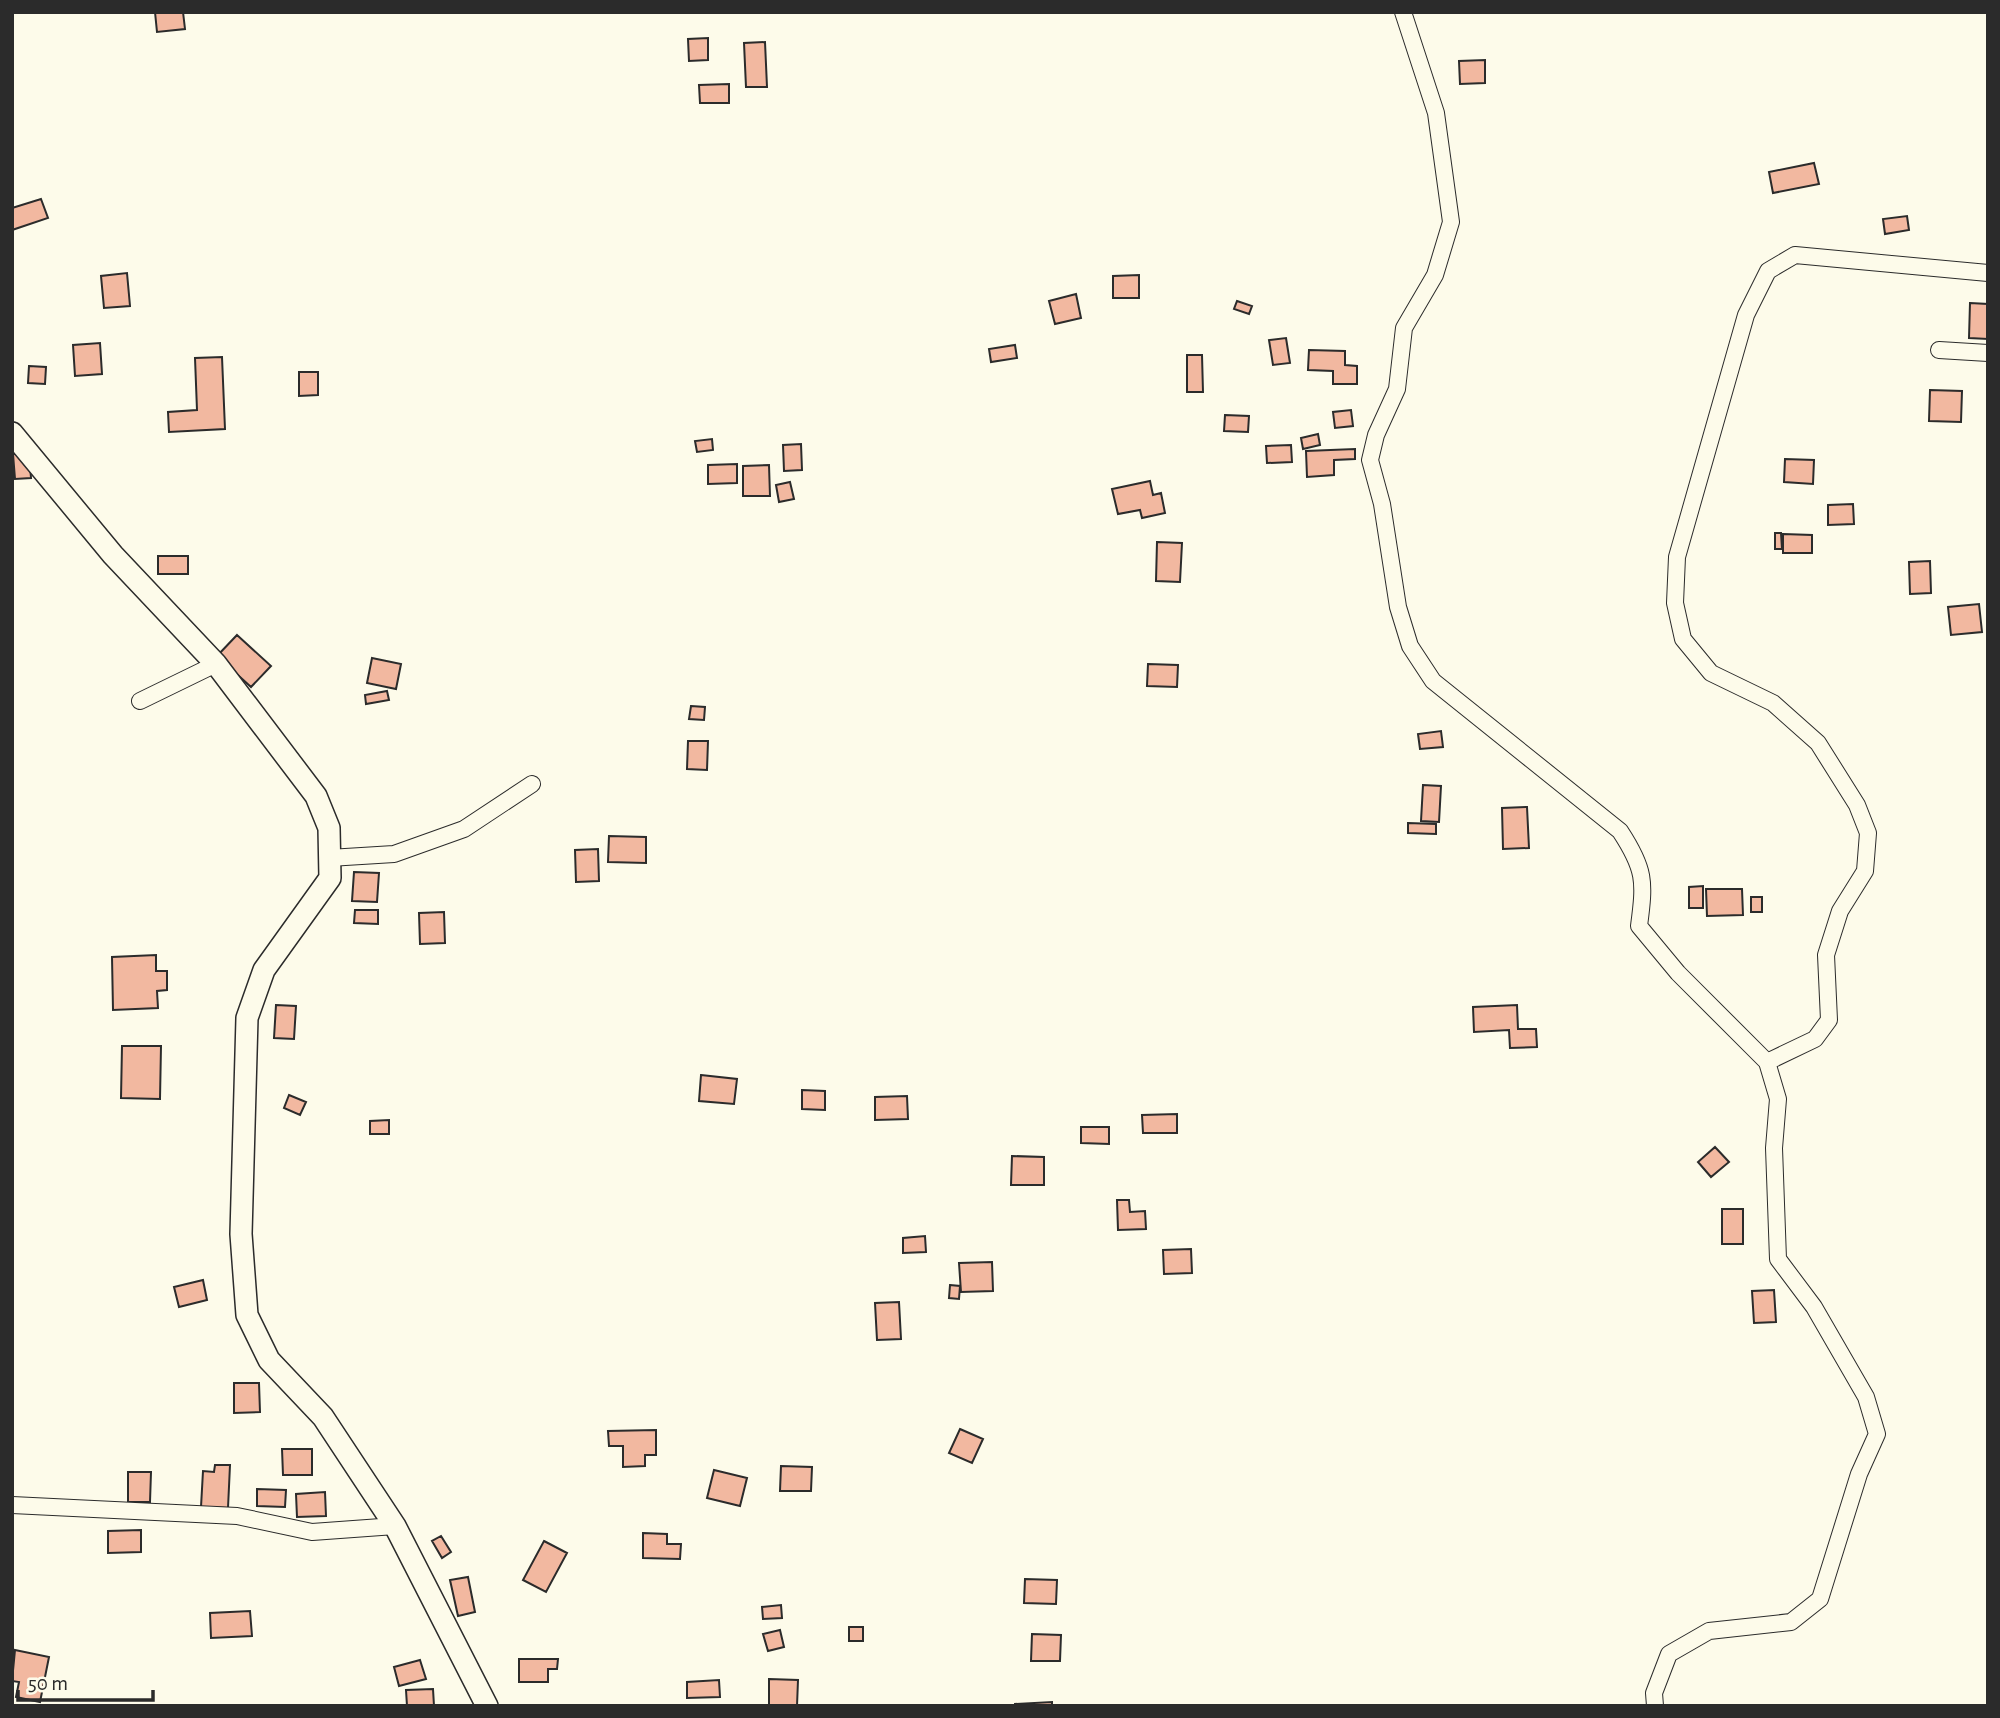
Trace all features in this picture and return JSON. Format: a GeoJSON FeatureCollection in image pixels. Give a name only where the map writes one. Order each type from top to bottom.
{"type":"FeatureCollection","features":[{"type":"Feature","properties":{"kind":"street"},"geometry":{"type":"LineString","coordinates":[[1403,12],[1436,113],[1451,222],[1435,275],[1404,328],[1397,389],[1376,435],[1370,460],[1382,504],[1398,607],[1410,646],[1433,681],[1620,831],[1639,860],[1643,895],[1639,926],[1678,973],[1767,1062],[1778,1100],[1774,1208],[1778,1259],[1814,1307],[1866,1396],[1877,1434],[1858,1474],[1820,1599],[1791,1622],[1709,1631],[1669,1654],[1654,1693],[1655,1706]]}},
{"type":"Feature","properties":{"kind":"street"},"geometry":{"type":"LineString","coordinates":[[1767,1062],[1815,1039],[1829,1020],[1826,955],[1840,911],[1865,871],[1868,833],[1857,805],[1818,743],[1773,703],[1711,673],[1683,639],[1675,603],[1677,557],[1746,315],[1768,271],[1795,254],[1988,273]]}},
{"type":"Feature","properties":{"kind":"street"},"geometry":{"type":"LineString","coordinates":[[1940,350],[1988,353]]}},
{"type":"Feature","properties":{"kind":"street"},"geometry":{"type":"LineString","coordinates":[[12,433],[113,555],[216,664],[316,796],[329,828],[330,878],[264,970],[247,1018],[241,1234],[247,1315],[269,1360],[323,1417],[395,1526],[487,1706]]}},
{"type":"Feature","properties":{"kind":"street"},"geometry":{"type":"LineString","coordinates":[[140,701],[216,664]]}},
{"type":"Feature","properties":{"kind":"street"},"geometry":{"type":"LineString","coordinates":[[329,858],[394,854],[464,829],[532,784]]}},
{"type":"Feature","properties":{"kind":"street"},"geometry":{"type":"LineString","coordinates":[[12,1505],[237,1517],[312,1532],[395,1526]]}},
{"type":"Feature","properties":{"kind":"building"},"geometry":{"type":"Polygon","coordinates":[[[155,12],[183,12],[185,29],[157,32],[155,12]]]}},
{"type":"Feature","properties":{"kind":"building"},"geometry":{"type":"Polygon","coordinates":[[[708,38],[708,60],[689,61],[688,39],[708,38]]]}},
{"type":"Feature","properties":{"kind":"building"},"geometry":{"type":"Polygon","coordinates":[[[765,42],[767,87],[746,87],[744,43],[765,42]]]}},
{"type":"Feature","properties":{"kind":"building"},"geometry":{"type":"Polygon","coordinates":[[[1485,60],[1485,83],[1460,84],[1459,61],[1485,60]]]}},
{"type":"Feature","properties":{"kind":"building"},"geometry":{"type":"Polygon","coordinates":[[[729,84],[729,103],[700,103],[699,85],[729,84]]]}},
{"type":"Feature","properties":{"kind":"building"},"geometry":{"type":"Polygon","coordinates":[[[1814,163],[1819,184],[1773,193],[1769,172],[1814,163]]]}},
{"type":"Feature","properties":{"kind":"building"},"geometry":{"type":"Polygon","coordinates":[[[41,199],[48,218],[12,230],[12,208],[41,199]]]}},
{"type":"Feature","properties":{"kind":"building"},"geometry":{"type":"Polygon","coordinates":[[[1907,216],[1909,230],[1885,234],[1883,219],[1907,216]]]}},
{"type":"Feature","properties":{"kind":"building"},"geometry":{"type":"Polygon","coordinates":[[[127,273],[130,306],[104,308],[101,276],[127,273]]]}},
{"type":"Feature","properties":{"kind":"building"},"geometry":{"type":"Polygon","coordinates":[[[1139,275],[1139,298],[1113,298],[1113,276],[1139,275]]]}},
{"type":"Feature","properties":{"kind":"building"},"geometry":{"type":"Polygon","coordinates":[[[1076,294],[1081,318],[1055,324],[1049,301],[1076,294]]]}},
{"type":"Feature","properties":{"kind":"building"},"geometry":{"type":"Polygon","coordinates":[[[1237,301],[1252,306],[1249,314],[1234,309],[1237,301]]]}},
{"type":"Feature","properties":{"kind":"building"},"geometry":{"type":"Polygon","coordinates":[[[1970,303],[1988,304],[1988,339],[1969,338],[1970,303]]]}},
{"type":"Feature","properties":{"kind":"building"},"geometry":{"type":"Polygon","coordinates":[[[1286,338],[1290,363],[1273,365],[1269,340],[1286,338]]]}},
{"type":"Feature","properties":{"kind":"building"},"geometry":{"type":"Polygon","coordinates":[[[100,343],[102,374],[75,376],[73,345],[100,343]]]}},
{"type":"Feature","properties":{"kind":"building"},"geometry":{"type":"Polygon","coordinates":[[[1015,345],[1017,358],[991,362],[989,349],[1015,345]]]}},
{"type":"Feature","properties":{"kind":"building"},"geometry":{"type":"Polygon","coordinates":[[[1309,350],[1345,351],[1345,365],[1357,366],[1357,384],[1333,384],[1333,371],[1308,370],[1309,350]]]}},
{"type":"Feature","properties":{"kind":"building"},"geometry":{"type":"Polygon","coordinates":[[[1187,355],[1202,355],[1203,392],[1187,392],[1187,355]]]}},
{"type":"Feature","properties":{"kind":"building"},"geometry":{"type":"Polygon","coordinates":[[[222,357],[225,429],[169,432],[168,412],[197,410],[195,358],[222,357]]]}},
{"type":"Feature","properties":{"kind":"building"},"geometry":{"type":"Polygon","coordinates":[[[29,366],[46,367],[45,384],[28,383],[29,366]]]}},
{"type":"Feature","properties":{"kind":"building"},"geometry":{"type":"Polygon","coordinates":[[[299,372],[318,372],[318,395],[299,396],[299,372]]]}},
{"type":"Feature","properties":{"kind":"building"},"geometry":{"type":"Polygon","coordinates":[[[1930,390],[1962,391],[1961,422],[1929,421],[1930,390]]]}},
{"type":"Feature","properties":{"kind":"building"},"geometry":{"type":"Polygon","coordinates":[[[1351,410],[1353,426],[1335,428],[1333,412],[1351,410]]]}},
{"type":"Feature","properties":{"kind":"building"},"geometry":{"type":"Polygon","coordinates":[[[1225,415],[1249,416],[1248,432],[1224,431],[1225,415]]]}},
{"type":"Feature","properties":{"kind":"building"},"geometry":{"type":"Polygon","coordinates":[[[1318,434],[1320,445],[1303,449],[1301,438],[1318,434]]]}},
{"type":"Feature","properties":{"kind":"building"},"geometry":{"type":"Polygon","coordinates":[[[712,439],[713,450],[697,452],[695,441],[712,439]]]}},
{"type":"Feature","properties":{"kind":"building"},"geometry":{"type":"Polygon","coordinates":[[[801,444],[802,470],[784,471],[783,445],[801,444]]]}},
{"type":"Feature","properties":{"kind":"building"},"geometry":{"type":"Polygon","coordinates":[[[1291,445],[1292,462],[1267,463],[1266,446],[1291,445]]]}},
{"type":"Feature","properties":{"kind":"building"},"geometry":{"type":"Polygon","coordinates":[[[1355,449],[1355,459],[1334,460],[1334,475],[1307,477],[1306,451],[1355,449]]]}},
{"type":"Feature","properties":{"kind":"building"},"geometry":{"type":"Polygon","coordinates":[[[29,453],[31,478],[15,479],[13,454],[29,453]]]}},
{"type":"Feature","properties":{"kind":"building"},"geometry":{"type":"Polygon","coordinates":[[[1785,459],[1814,460],[1813,484],[1784,482],[1785,459]]]}},
{"type":"Feature","properties":{"kind":"building"},"geometry":{"type":"Polygon","coordinates":[[[737,464],[737,483],[708,484],[708,465],[737,464]]]}},
{"type":"Feature","properties":{"kind":"building"},"geometry":{"type":"Polygon","coordinates":[[[769,465],[770,496],[743,496],[743,466],[769,465]]]}},
{"type":"Feature","properties":{"kind":"building"},"geometry":{"type":"Polygon","coordinates":[[[1150,481],[1153,495],[1161,493],[1165,513],[1142,518],[1140,510],[1118,514],[1112,489],[1150,481]]]}},
{"type":"Feature","properties":{"kind":"building"},"geometry":{"type":"Polygon","coordinates":[[[790,482],[794,499],[779,502],[776,485],[790,482]]]}},
{"type":"Feature","properties":{"kind":"building"},"geometry":{"type":"Polygon","coordinates":[[[1853,504],[1854,524],[1828,525],[1828,505],[1853,504]]]}},
{"type":"Feature","properties":{"kind":"building"},"geometry":{"type":"Polygon","coordinates":[[[1775,533],[1781,533],[1782,549],[1775,549],[1775,533]]]}},
{"type":"Feature","properties":{"kind":"building"},"geometry":{"type":"Polygon","coordinates":[[[1783,534],[1812,535],[1812,553],[1783,553],[1783,534]]]}},
{"type":"Feature","properties":{"kind":"building"},"geometry":{"type":"Polygon","coordinates":[[[1157,542],[1182,543],[1180,582],[1156,581],[1157,542]]]}},
{"type":"Feature","properties":{"kind":"building"},"geometry":{"type":"Polygon","coordinates":[[[158,556],[188,556],[188,574],[158,574],[158,556]]]}},
{"type":"Feature","properties":{"kind":"building"},"geometry":{"type":"Polygon","coordinates":[[[1930,561],[1931,593],[1910,594],[1909,562],[1930,561]]]}},
{"type":"Feature","properties":{"kind":"building"},"geometry":{"type":"Polygon","coordinates":[[[1979,604],[1982,632],[1951,635],[1948,607],[1979,604]]]}},
{"type":"Feature","properties":{"kind":"building"},"geometry":{"type":"Polygon","coordinates":[[[237,635],[271,666],[251,687],[217,656],[237,635]]]}},
{"type":"Feature","properties":{"kind":"building"},"geometry":{"type":"Polygon","coordinates":[[[372,658],[401,664],[396,689],[367,683],[372,658]]]}},
{"type":"Feature","properties":{"kind":"building"},"geometry":{"type":"Polygon","coordinates":[[[1148,664],[1178,665],[1177,687],[1147,686],[1148,664]]]}},
{"type":"Feature","properties":{"kind":"building"},"geometry":{"type":"Polygon","coordinates":[[[387,691],[389,700],[366,704],[365,695],[387,691]]]}},
{"type":"Feature","properties":{"kind":"building"},"geometry":{"type":"Polygon","coordinates":[[[691,706],[705,707],[704,720],[689,719],[691,706]]]}},
{"type":"Feature","properties":{"kind":"building"},"geometry":{"type":"Polygon","coordinates":[[[1441,731],[1443,747],[1420,749],[1418,734],[1441,731]]]}},
{"type":"Feature","properties":{"kind":"building"},"geometry":{"type":"Polygon","coordinates":[[[688,741],[708,741],[707,770],[687,769],[688,741]]]}},
{"type":"Feature","properties":{"kind":"building"},"geometry":{"type":"Polygon","coordinates":[[[1423,785],[1441,786],[1439,822],[1421,821],[1423,785]]]}},
{"type":"Feature","properties":{"kind":"building"},"geometry":{"type":"Polygon","coordinates":[[[1527,807],[1529,848],[1503,849],[1502,808],[1527,807]]]}},
{"type":"Feature","properties":{"kind":"building"},"geometry":{"type":"Polygon","coordinates":[[[1408,823],[1436,824],[1436,834],[1408,833],[1408,823]]]}},
{"type":"Feature","properties":{"kind":"building"},"geometry":{"type":"Polygon","coordinates":[[[609,836],[646,837],[646,863],[608,862],[609,836]]]}},
{"type":"Feature","properties":{"kind":"building"},"geometry":{"type":"Polygon","coordinates":[[[598,849],[599,881],[576,882],[575,850],[598,849]]]}},
{"type":"Feature","properties":{"kind":"building"},"geometry":{"type":"Polygon","coordinates":[[[354,872],[379,873],[377,902],[352,901],[354,872]]]}},
{"type":"Feature","properties":{"kind":"building"},"geometry":{"type":"Polygon","coordinates":[[[1703,886],[1703,908],[1689,908],[1689,887],[1703,886]]]}},
{"type":"Feature","properties":{"kind":"building"},"geometry":{"type":"Polygon","coordinates":[[[1706,889],[1742,889],[1743,915],[1707,916],[1706,889]]]}},
{"type":"Feature","properties":{"kind":"building"},"geometry":{"type":"Polygon","coordinates":[[[1751,897],[1762,897],[1762,912],[1751,912],[1751,897]]]}},
{"type":"Feature","properties":{"kind":"building"},"geometry":{"type":"Polygon","coordinates":[[[355,910],[378,910],[378,924],[354,923],[355,910]]]}},
{"type":"Feature","properties":{"kind":"building"},"geometry":{"type":"Polygon","coordinates":[[[444,912],[445,943],[420,944],[419,913],[444,912]]]}},
{"type":"Feature","properties":{"kind":"building"},"geometry":{"type":"Polygon","coordinates":[[[156,955],[156,971],[167,971],[167,990],[157,991],[158,1008],[113,1010],[112,957],[156,955]]]}},
{"type":"Feature","properties":{"kind":"building"},"geometry":{"type":"Polygon","coordinates":[[[276,1005],[296,1006],[294,1039],[274,1038],[276,1005]]]}},
{"type":"Feature","properties":{"kind":"building"},"geometry":{"type":"Polygon","coordinates":[[[1517,1005],[1518,1029],[1536,1029],[1537,1047],[1510,1048],[1509,1030],[1474,1032],[1473,1007],[1517,1005]]]}},
{"type":"Feature","properties":{"kind":"building"},"geometry":{"type":"Polygon","coordinates":[[[122,1046],[161,1046],[160,1099],[121,1098],[122,1046]]]}},
{"type":"Feature","properties":{"kind":"building"},"geometry":{"type":"Polygon","coordinates":[[[701,1075],[737,1079],[734,1104],[699,1101],[701,1075]]]}},
{"type":"Feature","properties":{"kind":"building"},"geometry":{"type":"Polygon","coordinates":[[[802,1090],[825,1091],[825,1110],[802,1109],[802,1090]]]}},
{"type":"Feature","properties":{"kind":"building"},"geometry":{"type":"Polygon","coordinates":[[[289,1095],[306,1102],[300,1115],[284,1108],[289,1095]]]}},
{"type":"Feature","properties":{"kind":"building"},"geometry":{"type":"Polygon","coordinates":[[[907,1096],[908,1119],[875,1120],[875,1097],[907,1096]]]}},
{"type":"Feature","properties":{"kind":"building"},"geometry":{"type":"Polygon","coordinates":[[[1177,1114],[1177,1133],[1143,1133],[1142,1115],[1177,1114]]]}},
{"type":"Feature","properties":{"kind":"building"},"geometry":{"type":"Polygon","coordinates":[[[389,1120],[389,1134],[370,1134],[370,1121],[389,1120]]]}},
{"type":"Feature","properties":{"kind":"building"},"geometry":{"type":"Polygon","coordinates":[[[1081,1127],[1109,1127],[1109,1144],[1081,1143],[1081,1127]]]}},
{"type":"Feature","properties":{"kind":"building"},"geometry":{"type":"Polygon","coordinates":[[[1715,1147],[1729,1162],[1711,1177],[1698,1162],[1715,1147]]]}},
{"type":"Feature","properties":{"kind":"building"},"geometry":{"type":"Polygon","coordinates":[[[1012,1156],[1044,1157],[1044,1185],[1011,1185],[1012,1156]]]}},
{"type":"Feature","properties":{"kind":"building"},"geometry":{"type":"Polygon","coordinates":[[[1117,1200],[1129,1200],[1130,1212],[1145,1211],[1146,1229],[1118,1230],[1117,1200]]]}},
{"type":"Feature","properties":{"kind":"building"},"geometry":{"type":"Polygon","coordinates":[[[1722,1209],[1743,1209],[1743,1244],[1722,1244],[1722,1209]]]}},
{"type":"Feature","properties":{"kind":"building"},"geometry":{"type":"Polygon","coordinates":[[[925,1236],[926,1252],[903,1253],[903,1238],[925,1236]]]}},
{"type":"Feature","properties":{"kind":"building"},"geometry":{"type":"Polygon","coordinates":[[[1191,1249],[1192,1273],[1164,1274],[1163,1250],[1191,1249]]]}},
{"type":"Feature","properties":{"kind":"building"},"geometry":{"type":"Polygon","coordinates":[[[992,1262],[993,1291],[961,1292],[959,1263],[992,1262]]]}},
{"type":"Feature","properties":{"kind":"building"},"geometry":{"type":"Polygon","coordinates":[[[203,1280],[207,1300],[179,1307],[174,1287],[203,1280]]]}},
{"type":"Feature","properties":{"kind":"building"},"geometry":{"type":"Polygon","coordinates":[[[950,1285],[960,1286],[959,1299],[949,1298],[950,1285]]]}},
{"type":"Feature","properties":{"kind":"building"},"geometry":{"type":"Polygon","coordinates":[[[1774,1290],[1776,1322],[1754,1323],[1752,1291],[1774,1290]]]}},
{"type":"Feature","properties":{"kind":"building"},"geometry":{"type":"Polygon","coordinates":[[[899,1302],[901,1339],[877,1340],[875,1303],[899,1302]]]}},
{"type":"Feature","properties":{"kind":"building"},"geometry":{"type":"Polygon","coordinates":[[[234,1383],[259,1383],[260,1412],[234,1413],[234,1383]]]}},
{"type":"Feature","properties":{"kind":"building"},"geometry":{"type":"Polygon","coordinates":[[[960,1429],[983,1439],[972,1463],[949,1453],[960,1429]]]}},
{"type":"Feature","properties":{"kind":"building"},"geometry":{"type":"Polygon","coordinates":[[[656,1430],[656,1455],[645,1455],[645,1466],[623,1467],[623,1446],[609,1446],[608,1431],[656,1430]]]}},
{"type":"Feature","properties":{"kind":"building"},"geometry":{"type":"Polygon","coordinates":[[[282,1449],[312,1449],[312,1475],[283,1475],[282,1449]]]}},
{"type":"Feature","properties":{"kind":"building"},"geometry":{"type":"Polygon","coordinates":[[[215,1465],[230,1465],[228,1508],[201,1507],[203,1471],[214,1472],[215,1465]]]}},
{"type":"Feature","properties":{"kind":"building"},"geometry":{"type":"Polygon","coordinates":[[[781,1466],[812,1467],[811,1491],[780,1491],[781,1466]]]}},
{"type":"Feature","properties":{"kind":"building"},"geometry":{"type":"Polygon","coordinates":[[[714,1470],[747,1478],[740,1506],[707,1498],[714,1470]]]}},
{"type":"Feature","properties":{"kind":"building"},"geometry":{"type":"Polygon","coordinates":[[[128,1472],[151,1472],[150,1502],[128,1502],[128,1472]]]}},
{"type":"Feature","properties":{"kind":"building"},"geometry":{"type":"Polygon","coordinates":[[[257,1489],[286,1490],[285,1507],[257,1506],[257,1489]]]}},
{"type":"Feature","properties":{"kind":"building"},"geometry":{"type":"Polygon","coordinates":[[[325,1492],[326,1516],[297,1517],[296,1494],[325,1492]]]}},
{"type":"Feature","properties":{"kind":"building"},"geometry":{"type":"Polygon","coordinates":[[[141,1530],[141,1552],[108,1553],[108,1531],[141,1530]]]}},
{"type":"Feature","properties":{"kind":"building"},"geometry":{"type":"Polygon","coordinates":[[[643,1533],[667,1534],[667,1544],[681,1544],[680,1559],[643,1558],[643,1533]]]}},
{"type":"Feature","properties":{"kind":"building"},"geometry":{"type":"Polygon","coordinates":[[[441,1536],[451,1552],[442,1558],[432,1541],[441,1536]]]}},
{"type":"Feature","properties":{"kind":"building"},"geometry":{"type":"Polygon","coordinates":[[[544,1541],[567,1553],[546,1592],[523,1580],[544,1541]]]}},
{"type":"Feature","properties":{"kind":"building"},"geometry":{"type":"Polygon","coordinates":[[[468,1577],[475,1612],[458,1616],[450,1580],[468,1577]]]}},
{"type":"Feature","properties":{"kind":"building"},"geometry":{"type":"Polygon","coordinates":[[[1025,1579],[1057,1580],[1056,1604],[1024,1603],[1025,1579]]]}},
{"type":"Feature","properties":{"kind":"building"},"geometry":{"type":"Polygon","coordinates":[[[781,1605],[782,1618],[763,1619],[762,1607],[781,1605]]]}},
{"type":"Feature","properties":{"kind":"building"},"geometry":{"type":"Polygon","coordinates":[[[250,1611],[252,1636],[211,1638],[210,1613],[250,1611]]]}},
{"type":"Feature","properties":{"kind":"building"},"geometry":{"type":"Polygon","coordinates":[[[849,1627],[863,1627],[863,1641],[849,1641],[849,1627]]]}},
{"type":"Feature","properties":{"kind":"building"},"geometry":{"type":"Polygon","coordinates":[[[780,1630],[784,1647],[768,1651],[763,1634],[780,1630]]]}},
{"type":"Feature","properties":{"kind":"building"},"geometry":{"type":"Polygon","coordinates":[[[1032,1634],[1061,1635],[1060,1661],[1031,1661],[1032,1634]]]}},
{"type":"Feature","properties":{"kind":"building"},"geometry":{"type":"Polygon","coordinates":[[[15,1650],[49,1657],[40,1702],[16,1697],[19,1682],[12,1681],[15,1650]]]}},
{"type":"Feature","properties":{"kind":"building"},"geometry":{"type":"Polygon","coordinates":[[[519,1659],[558,1659],[557,1669],[548,1669],[548,1682],[519,1682],[519,1659]]]}},
{"type":"Feature","properties":{"kind":"building"},"geometry":{"type":"Polygon","coordinates":[[[420,1660],[426,1679],[399,1686],[394,1667],[420,1660]]]}},
{"type":"Feature","properties":{"kind":"building"},"geometry":{"type":"Polygon","coordinates":[[[769,1679],[798,1680],[797,1706],[769,1706],[769,1679]]]}},
{"type":"Feature","properties":{"kind":"building"},"geometry":{"type":"Polygon","coordinates":[[[719,1680],[720,1697],[687,1698],[687,1682],[719,1680]]]}},
{"type":"Feature","properties":{"kind":"building"},"geometry":{"type":"Polygon","coordinates":[[[433,1689],[434,1706],[407,1706],[406,1690],[433,1689]]]}},
{"type":"Feature","properties":{"kind":"building"},"geometry":{"type":"Polygon","coordinates":[[[1052,1702],[1052,1706],[1015,1706],[1015,1704],[1052,1702]]]}}]}
